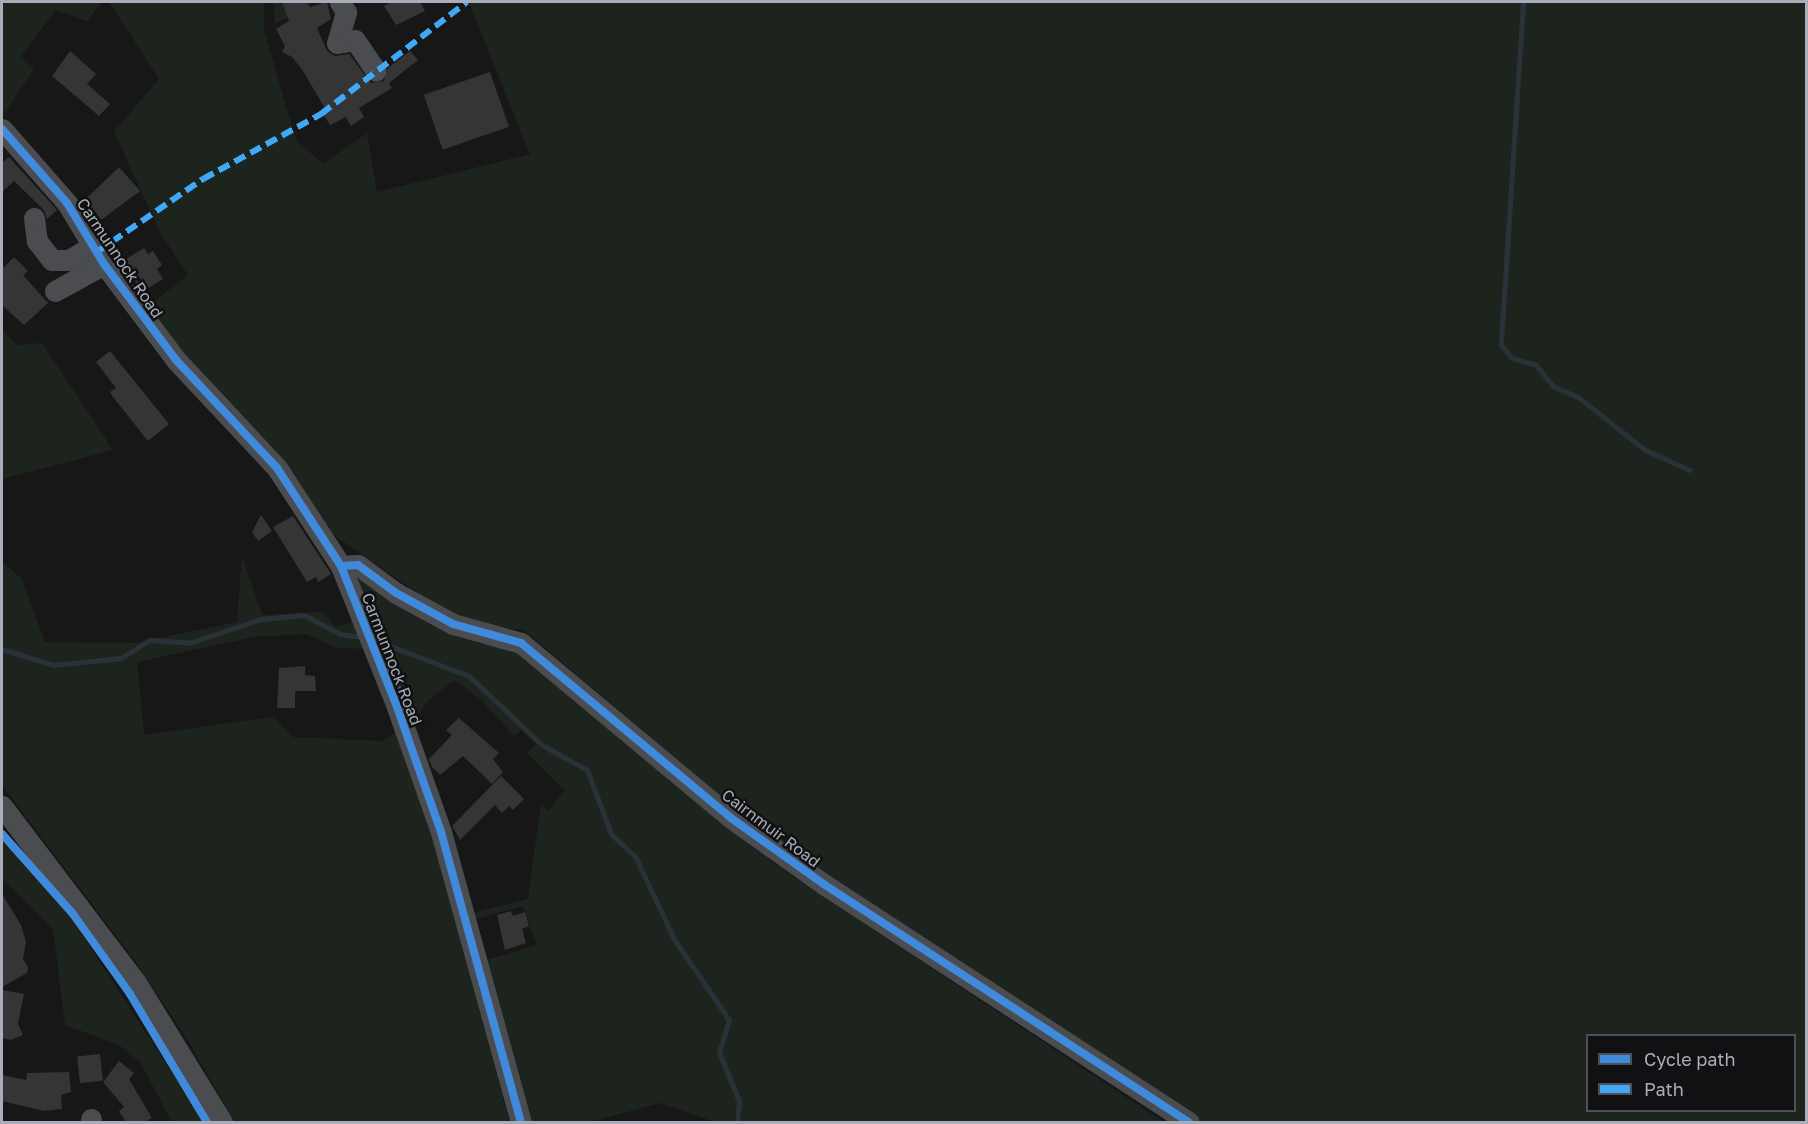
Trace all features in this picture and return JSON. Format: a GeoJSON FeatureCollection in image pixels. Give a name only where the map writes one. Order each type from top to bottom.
{"type":"FeatureCollection","features":[{"type":"Feature","properties":{"kind":"street"},"geometry":{"type":"LineString","coordinates":[[340,2],[346,12],[337,43],[355,40],[376,71]]}},
{"type":"Feature","properties":{"kind":"street","name":"Carmunnock Road"},"geometry":{"type":"LineString","coordinates":[[2,129],[68,204],[98,255],[202,392],[277,468],[341,566],[397,706],[441,832],[521,1122]]}},
{"type":"Feature","properties":{"kind":"street"},"geometry":{"type":"LineString","coordinates":[[34,218],[37,241],[52,260],[69,260],[98,255]]}},
{"type":"Feature","properties":{"kind":"street"},"geometry":{"type":"LineString","coordinates":[[55,291],[98,255]]}},
{"type":"Feature","properties":{"kind":"street","name":"Cairnmuir Road"},"geometry":{"type":"LineString","coordinates":[[341,566],[358,565],[396,593],[453,624],[521,643],[731,818],[825,885],[1188,1122]]}},
{"type":"Feature","properties":{"kind":"street"},"geometry":{"type":"LineString","coordinates":[[2,809],[93,922],[222,1122]]}},
{"type":"Feature","properties":{"kind":"shaded area"},"geometry":{"type":"Polygon","coordinates":[[[2,2],[102,2],[87,21],[56,10],[21,56],[34,69],[2,117],[2,2]]]}},
{"type":"Feature","properties":{"kind":"shaded area"},"geometry":{"type":"Polygon","coordinates":[[[109,2],[264,2],[264,30],[296,140],[323,164],[367,133],[377,192],[530,154],[469,2],[1806,2],[1806,1122],[1202,1122],[776,844],[524,630],[496,628],[450,615],[328,531],[241,416],[144,309],[188,275],[161,234],[114,132],[159,79],[109,2]]]}},
{"type":"Feature","properties":{"kind":"shaded area"},"geometry":{"type":"Polygon","coordinates":[[[273,2],[316,2],[275,24],[273,2]]]}},
{"type":"Feature","properties":{"kind":"shaded area"},"geometry":{"type":"Polygon","coordinates":[[[2,329],[16,345],[42,343],[113,450],[2,479],[2,329]]]}},
{"type":"Feature","properties":{"kind":"shaded area"},"geometry":{"type":"Polygon","coordinates":[[[242,555],[262,615],[322,612],[335,626],[356,622],[367,649],[338,648],[306,634],[254,637],[137,662],[144,735],[273,717],[293,737],[382,741],[399,730],[431,821],[509,1122],[235,1122],[187,1039],[135,961],[2,785],[2,562],[21,578],[45,642],[135,643],[237,622],[242,555]]]}},
{"type":"Feature","properties":{"kind":"shaded area"},"geometry":{"type":"Polygon","coordinates":[[[359,579],[366,579],[477,643],[518,651],[776,865],[1164,1122],[715,1122],[660,1103],[590,1122],[526,1122],[486,960],[537,945],[523,906],[473,920],[471,913],[528,899],[541,803],[547,811],[565,791],[527,753],[536,744],[521,730],[514,736],[480,699],[454,680],[429,700],[410,725],[356,586],[359,579]]]}},
{"type":"Feature","properties":{"kind":"shaded area"},"geometry":{"type":"Polygon","coordinates":[[[2,838],[64,907],[204,1122],[172,1122],[140,1062],[119,1045],[65,1025],[53,929],[2,878],[2,838]]]}},
{"type":"Feature","properties":{"kind":"building"},"geometry":{"type":"Polygon","coordinates":[[[282,2],[306,2],[310,7],[327,2],[331,19],[317,28],[327,51],[335,56],[349,54],[371,83],[384,81],[388,68],[410,51],[418,60],[389,83],[392,88],[359,108],[364,117],[351,126],[346,117],[330,125],[322,112],[326,110],[303,71],[292,57],[282,52],[285,46],[276,29],[289,21],[282,2]]]}},
{"type":"Feature","properties":{"kind":"building"},"geometry":{"type":"Polygon","coordinates":[[[391,2],[420,2],[425,11],[396,25],[384,6],[391,2]]]}},
{"type":"Feature","properties":{"kind":"building"},"geometry":{"type":"Polygon","coordinates":[[[70,51],[96,74],[87,84],[110,104],[99,116],[52,76],[70,51]]]}},
{"type":"Feature","properties":{"kind":"building"},"geometry":{"type":"Polygon","coordinates":[[[490,72],[509,127],[443,150],[424,95],[490,72]]]}},
{"type":"Feature","properties":{"kind":"building"},"geometry":{"type":"Polygon","coordinates":[[[9,157],[57,210],[47,219],[44,210],[14,181],[2,192],[2,163],[9,157]]]}},
{"type":"Feature","properties":{"kind":"building"},"geometry":{"type":"Polygon","coordinates":[[[119,167],[140,191],[101,220],[85,200],[119,167]]]}},
{"type":"Feature","properties":{"kind":"building"},"geometry":{"type":"Polygon","coordinates":[[[144,248],[148,254],[153,251],[162,265],[157,269],[163,279],[142,292],[123,261],[144,248]]]}},
{"type":"Feature","properties":{"kind":"building"},"geometry":{"type":"Polygon","coordinates":[[[14,257],[28,271],[23,275],[48,303],[24,325],[2,305],[2,269],[14,257]]]}},
{"type":"Feature","properties":{"kind":"building"},"geometry":{"type":"Polygon","coordinates":[[[110,351],[169,424],[148,441],[113,397],[110,392],[116,388],[96,362],[110,351]]]}},
{"type":"Feature","properties":{"kind":"building"},"geometry":{"type":"Polygon","coordinates":[[[261,515],[272,531],[258,541],[252,532],[261,515]]]}},
{"type":"Feature","properties":{"kind":"building"},"geometry":{"type":"Polygon","coordinates":[[[293,516],[331,574],[318,582],[316,577],[307,582],[273,527],[293,516]]]}},
{"type":"Feature","properties":{"kind":"building"},"geometry":{"type":"Polygon","coordinates":[[[305,666],[305,675],[315,676],[316,691],[295,691],[295,708],[277,708],[279,668],[305,666]]]}},
{"type":"Feature","properties":{"kind":"building"},"geometry":{"type":"Polygon","coordinates":[[[459,718],[499,753],[493,759],[503,772],[492,784],[463,756],[440,775],[432,767],[429,759],[452,735],[446,730],[459,718]]]}},
{"type":"Feature","properties":{"kind":"building"},"geometry":{"type":"Polygon","coordinates":[[[501,776],[524,799],[513,810],[509,806],[502,813],[495,805],[460,840],[452,826],[501,776]]]}},
{"type":"Feature","properties":{"kind":"building"},"geometry":{"type":"Polygon","coordinates":[[[2,894],[21,925],[26,942],[23,959],[28,967],[27,973],[2,987],[2,894]]]}},
{"type":"Feature","properties":{"kind":"building"},"geometry":{"type":"Polygon","coordinates":[[[511,911],[513,916],[525,912],[529,926],[522,929],[526,943],[505,950],[497,915],[511,911]]]}},
{"type":"Feature","properties":{"kind":"building"},"geometry":{"type":"Polygon","coordinates":[[[2,990],[24,994],[18,1024],[23,1035],[11,1040],[2,1038],[2,990]]]}},
{"type":"Feature","properties":{"kind":"building"},"geometry":{"type":"Polygon","coordinates":[[[100,1054],[103,1081],[80,1083],[77,1056],[100,1054]]]}},
{"type":"Feature","properties":{"kind":"building"},"geometry":{"type":"Polygon","coordinates":[[[119,1061],[134,1073],[129,1079],[152,1118],[144,1122],[126,1122],[119,1111],[124,1107],[103,1082],[119,1061]]]}},
{"type":"Feature","properties":{"kind":"building"},"geometry":{"type":"Polygon","coordinates":[[[69,1072],[71,1092],[61,1095],[62,1109],[44,1111],[2,1101],[2,1075],[26,1080],[27,1073],[69,1072]]]}},
{"type":"Feature","properties":{"kind":"waterway"},"geometry":{"type":"LineString","coordinates":[[1523,2],[1501,345],[1512,358],[1536,365],[1553,386],[1578,397],[1645,450],[1690,470]]}},
{"type":"Feature","properties":{"kind":"waterway"},"geometry":{"type":"LineString","coordinates":[[2,649],[53,665],[121,658],[150,640],[189,643],[261,619],[304,615],[339,634],[365,637]]}},
{"type":"Feature","properties":{"kind":"waterway"},"geometry":{"type":"LineString","coordinates":[[379,642],[469,676],[542,745],[587,770],[611,834],[635,856],[674,939],[729,1020],[719,1052],[739,1101],[737,1122]]}},
{"type":"Feature","properties":{"kind":"marked path"},"geometry":{"type":"LineString","coordinates":[[97,252],[203,179],[321,114],[467,2]]}},
{"type":"Feature","properties":{"kind":"cycle path"},"geometry":{"type":"LineString","coordinates":[[2,129],[67,203],[104,264],[176,360],[277,468],[341,566],[397,707],[441,832],[521,1122]]}},
{"type":"Feature","properties":{"kind":"cycle path"},"geometry":{"type":"LineString","coordinates":[[341,566],[358,565],[396,593],[453,624],[521,643],[731,818],[825,885],[1188,1122]]}},
{"type":"Feature","properties":{"kind":"cycle path"},"geometry":{"type":"LineString","coordinates":[[2,834],[73,914],[130,994],[207,1122]]}}]}
